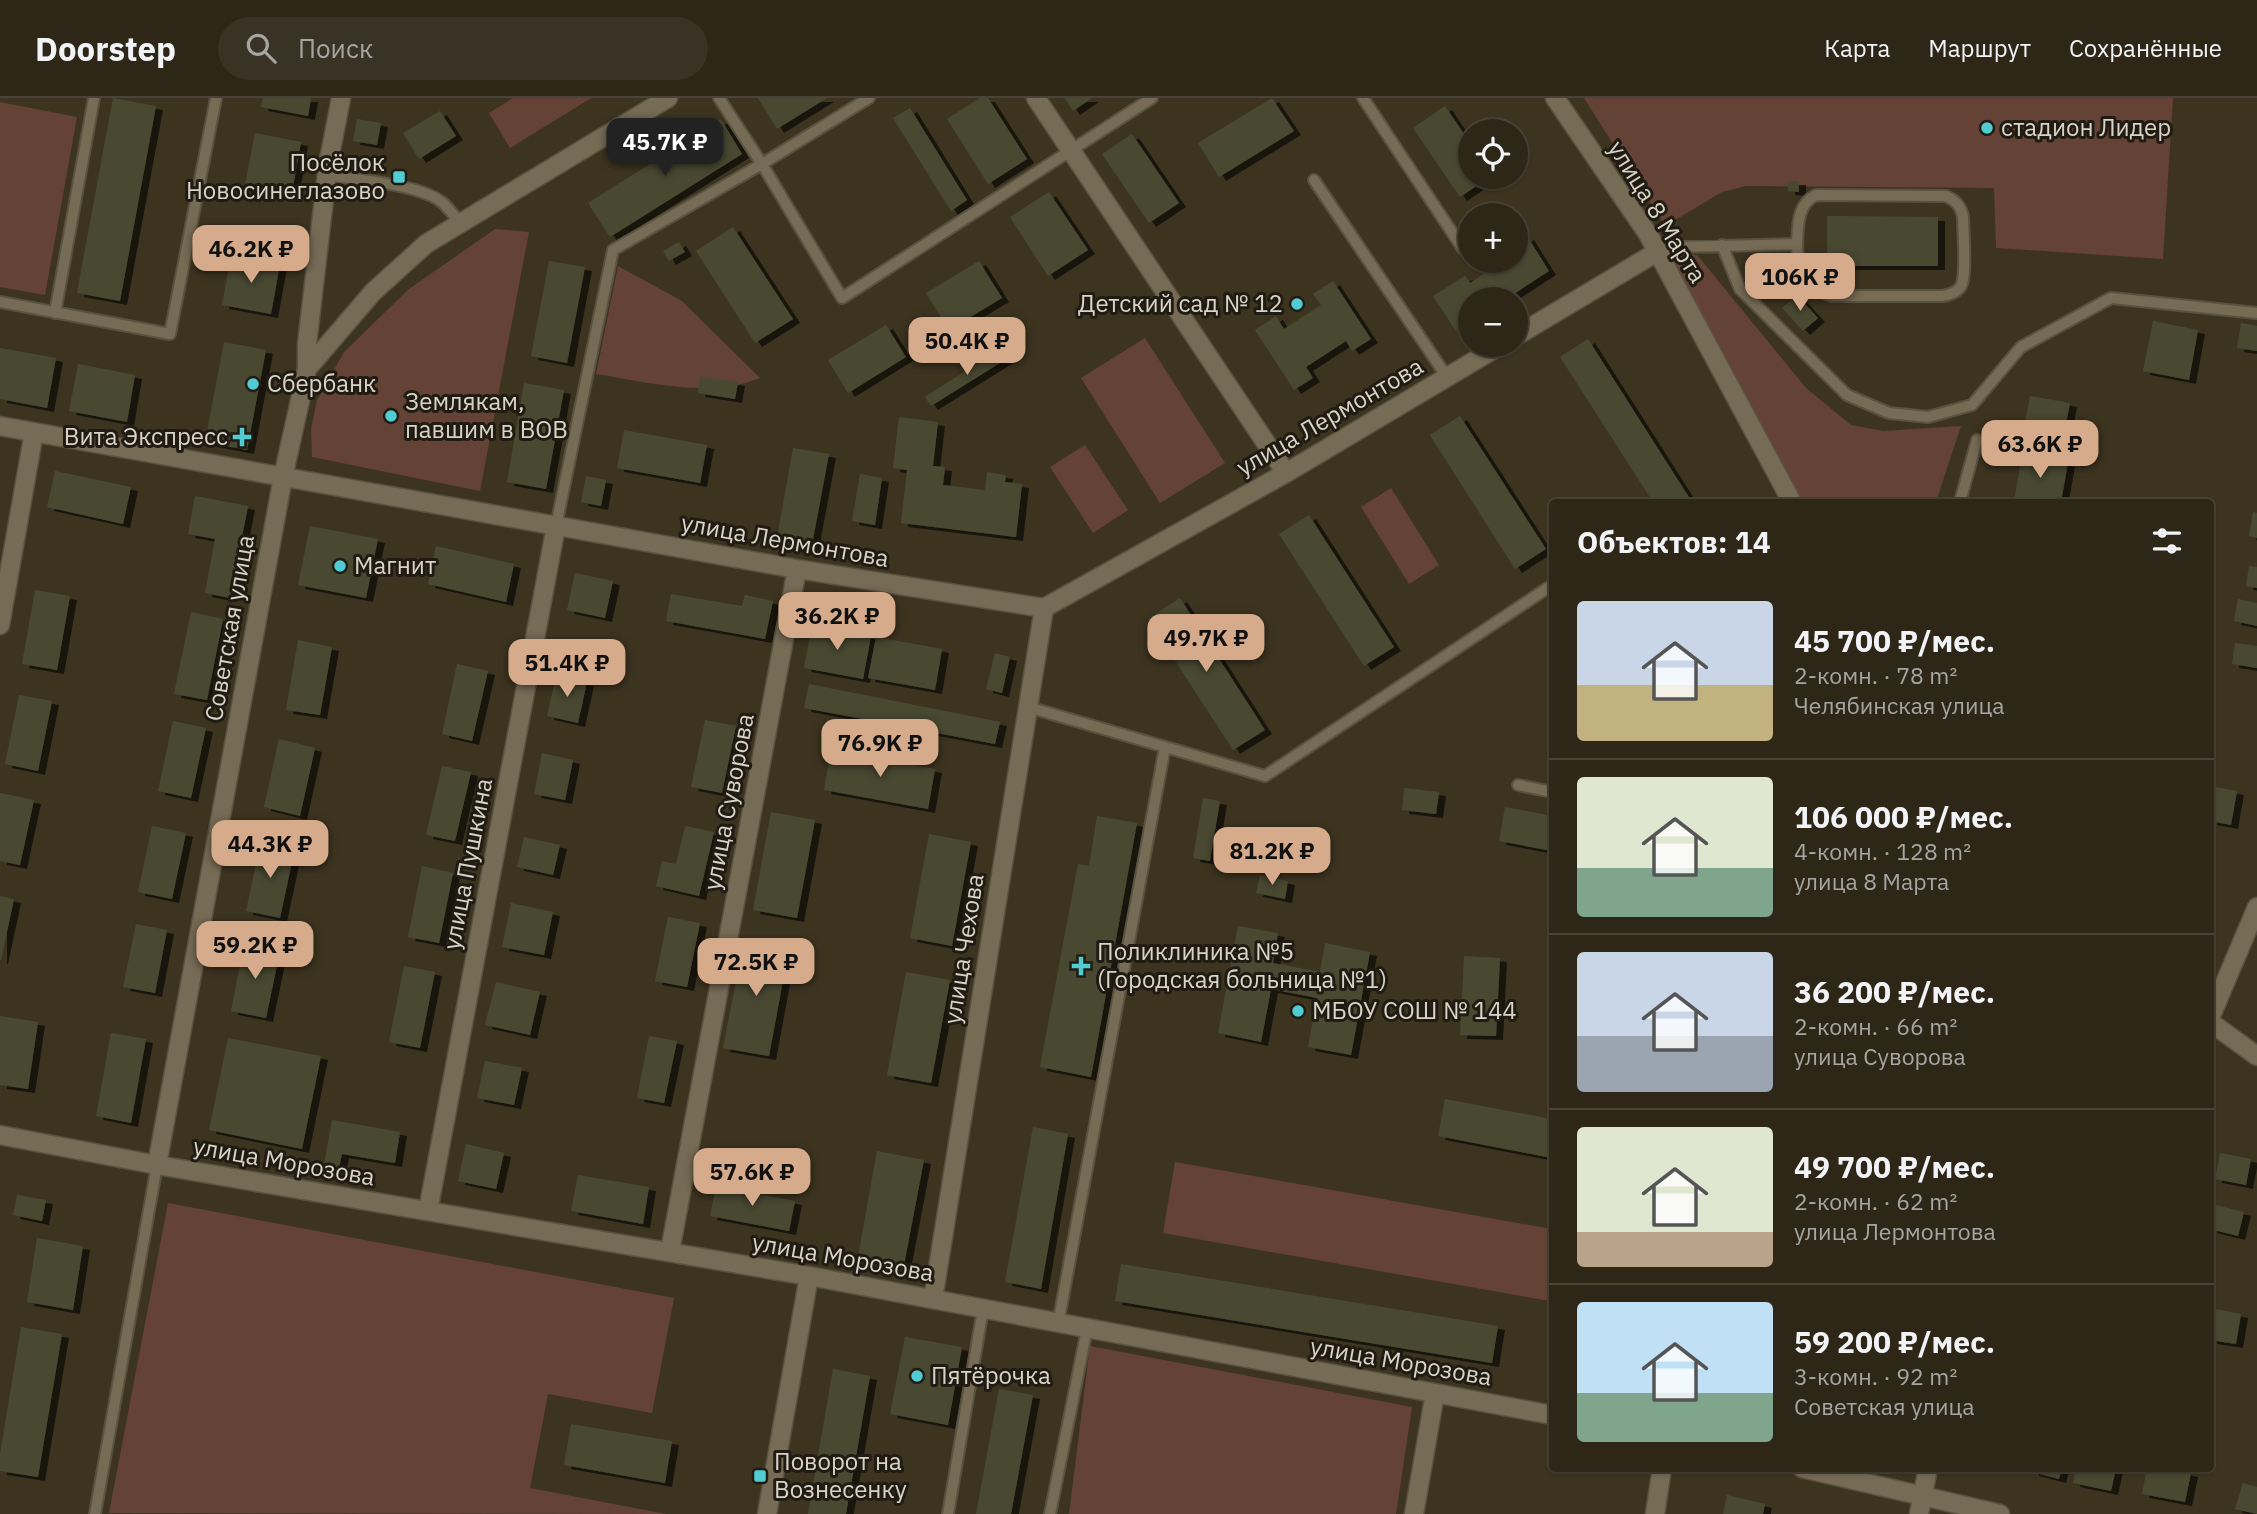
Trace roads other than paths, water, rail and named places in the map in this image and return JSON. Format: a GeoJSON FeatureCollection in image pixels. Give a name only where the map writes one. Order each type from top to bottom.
{"type":"FeatureCollection","features":[{"type":"Feature","properties":{"kind":"street","name":"Советская улица"},"geometry":{"type":"LineString","coordinates":[[157,1165],[283,477],[307,369],[307,344],[327,175],[341,98]]}},
{"type":"Feature","properties":{"kind":"street"},"geometry":{"type":"LineString","coordinates":[[307,369],[373,292],[426,244],[668,98]]}},
{"type":"Feature","properties":{"kind":"street"},"geometry":{"type":"LineString","coordinates":[[1036,98],[1286,473]]}},
{"type":"Feature","properties":{"kind":"street","name":"улица 8 Марта"},"geometry":{"type":"LineString","coordinates":[[1555,98],[1648,234],[1790,499]]}},
{"type":"Feature","properties":{"kind":"street"},"geometry":{"type":"LineString","coordinates":[[1528,329],[1657,252]]}},
{"type":"Feature","properties":{"kind":"street","name":"улица Лермонтова"},"geometry":{"type":"LineString","coordinates":[[0,426],[797,569],[1044,608],[1286,473],[1481,357]]}},
{"type":"Feature","properties":{"kind":"street"},"geometry":{"type":"LineString","coordinates":[[0,625],[34,432]]}},
{"type":"Feature","properties":{"kind":"street","name":"улица Пушкина"},"geometry":{"type":"LineString","coordinates":[[428,1211],[556,526]]}},
{"type":"Feature","properties":{"kind":"street","name":"улица Суворова"},"geometry":{"type":"LineString","coordinates":[[670,1251],[797,569]]}},
{"type":"Feature","properties":{"kind":"street","name":"улица Чехова"},"geometry":{"type":"LineString","coordinates":[[933,1299],[1044,608]]}},
{"type":"Feature","properties":{"kind":"street"},"geometry":{"type":"LineString","coordinates":[[2214,1010],[2257,907]]}},
{"type":"Feature","properties":{"kind":"street"},"geometry":{"type":"LineString","coordinates":[[2214,1023],[2257,1056]]}},
{"type":"Feature","properties":{"kind":"street","name":"улица Морозова"},"geometry":{"type":"LineString","coordinates":[[0,1135],[157,1165],[809,1276],[1549,1414]]}},
{"type":"Feature","properties":{"kind":"street"},"geometry":{"type":"LineString","coordinates":[[767,1514],[809,1276]]}},
{"type":"Feature","properties":{"kind":"street"},"geometry":{"type":"LineString","coordinates":[[1414,1514],[1435,1393]]}},
{"type":"Feature","properties":{"kind":"street"},"geometry":{"type":"LineString","coordinates":[[1655,1514],[1661,1472]]}},
{"type":"Feature","properties":{"kind":"street"},"geometry":{"type":"LineString","coordinates":[[1819,1472],[2000,1514]]}},
{"type":"Feature","properties":{"kind":"street"},"geometry":{"type":"LineString","coordinates":[[1919,1514],[1927,1472]]}},
{"type":"Feature","properties":{"kind":"lane"},"geometry":{"type":"LineString","coordinates":[[55,313],[94,98]]}},
{"type":"Feature","properties":{"kind":"lane"},"geometry":{"type":"LineString","coordinates":[[0,302],[170,334],[216,98]]}},
{"type":"Feature","properties":{"kind":"lane"},"geometry":{"type":"LineString","coordinates":[[719,98],[842,298],[1152,98]]}},
{"type":"Feature","properties":{"kind":"lane"},"geometry":{"type":"LineString","coordinates":[[556,526],[612,250],[762,164],[869,98]]}},
{"type":"Feature","properties":{"kind":"lane"},"geometry":{"type":"LineString","coordinates":[[1363,98],[1458,242]]}},
{"type":"Feature","properties":{"kind":"lane"},"geometry":{"type":"LineString","coordinates":[[327,175],[395,186],[431,196],[443,203],[461,223]]}},
{"type":"Feature","properties":{"kind":"lane"},"geometry":{"type":"LineString","coordinates":[[1314,180],[1447,377]]}},
{"type":"Feature","properties":{"kind":"lane"},"geometry":{"type":"LineString","coordinates":[[1815,195],[1946,196],[1955,201],[1963,217],[1964,276],[1961,286],[1953,294],[1942,296],[1832,296],[1816,292],[1805,282],[1797,259],[1797,244],[1798,220],[1809,198],[1815,195]]}},
{"type":"Feature","properties":{"kind":"lane"},"geometry":{"type":"LineString","coordinates":[[1657,252],[1678,247],[1797,244]]}},
{"type":"Feature","properties":{"kind":"lane"},"geometry":{"type":"LineString","coordinates":[[1722,245],[1740,289],[1847,395],[1889,413],[1928,417],[1972,405],[2021,347],[2111,298],[2257,313]]}},
{"type":"Feature","properties":{"kind":"lane"},"geometry":{"type":"LineString","coordinates":[[1962,499],[1976,440]]}},
{"type":"Feature","properties":{"kind":"lane"},"geometry":{"type":"LineString","coordinates":[[1028,707],[1265,776],[1549,587]]}},
{"type":"Feature","properties":{"kind":"lane"},"geometry":{"type":"LineString","coordinates":[[1058,1324],[1165,747]]}},
{"type":"Feature","properties":{"kind":"lane"},"geometry":{"type":"LineString","coordinates":[[1518,785],[1549,791]]}},
{"type":"Feature","properties":{"kind":"lane"},"geometry":{"type":"LineString","coordinates":[[96,1514],[157,1165]]}},
{"type":"Feature","properties":{"kind":"lane"},"geometry":{"type":"LineString","coordinates":[[948,1514],[983,1308]]}},
{"type":"Feature","properties":{"kind":"lane"},"geometry":{"type":"LineString","coordinates":[[1050,1514],[1087,1329]]}},
{"type":"Feature","properties":{"kind":"place","name":"стадион Лидер"},"geometry":{"type":"Point","coordinates":[1987,128]}},
{"type":"Feature","properties":{"kind":"place","name":"Посёлок Новосинеглазово"},"geometry":{"type":"Point","coordinates":[399,177]}},
{"type":"Feature","properties":{"kind":"place","name":"Детский сад № 12"},"geometry":{"type":"Point","coordinates":[1297,304]}},
{"type":"Feature","properties":{"kind":"place","name":"Сбербанк"},"geometry":{"type":"Point","coordinates":[253,384]}},
{"type":"Feature","properties":{"kind":"place","name":"Землякам, павшим в ВОВ"},"geometry":{"type":"Point","coordinates":[391,416]}},
{"type":"Feature","properties":{"kind":"place","name":"Вита Экспресс"},"geometry":{"type":"Point","coordinates":[242,437]}},
{"type":"Feature","properties":{"kind":"place","name":"Магнит"},"geometry":{"type":"Point","coordinates":[340,566]}},
{"type":"Feature","properties":{"kind":"place","name":"Поликлиника №5 (Городская больница №1)"},"geometry":{"type":"Point","coordinates":[1081,966]}},
{"type":"Feature","properties":{"kind":"place","name":"МБОУ СОШ № 144"},"geometry":{"type":"Point","coordinates":[1298,1011]}},
{"type":"Feature","properties":{"kind":"place","name":"Пятёрочка"},"geometry":{"type":"Point","coordinates":[917,1376]}},
{"type":"Feature","properties":{"kind":"place","name":"Поворот на Вознесенку"},"geometry":{"type":"Point","coordinates":[760,1476]}}]}
